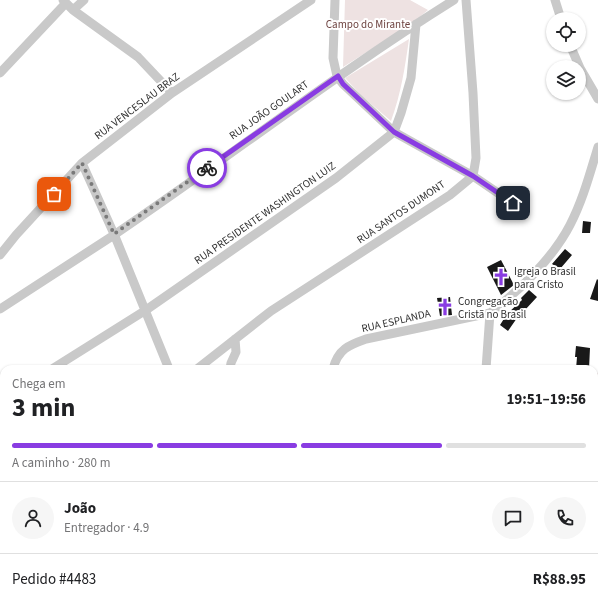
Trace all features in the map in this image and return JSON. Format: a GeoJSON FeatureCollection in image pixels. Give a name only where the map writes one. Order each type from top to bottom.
{"type":"FeatureCollection","features":[{"type":"Feature","properties":{"kind":"street"},"geometry":{"type":"LineString","coordinates":[[73,10],[84,0]]}},
{"type":"Feature","properties":{"kind":"street","name":"RUA VENCESLAU BRAZ"},"geometry":{"type":"LineString","coordinates":[[0,255],[16,235],[82,163],[172,94],[311,0]]}},
{"type":"Feature","properties":{"kind":"street"},"geometry":{"type":"LineString","coordinates":[[335,0],[333,58],[338,76],[343,84],[394,132],[473,176],[520,208]]}},
{"type":"Feature","properties":{"kind":"street","name":"RUA JOÃO GOULART"},"geometry":{"type":"LineString","coordinates":[[0,309],[114,234],[338,76],[454,0]]}},
{"type":"Feature","properties":{"kind":"street"},"geometry":{"type":"LineString","coordinates":[[466,0],[476,158],[473,176]]}},
{"type":"Feature","properties":{"kind":"street"},"geometry":{"type":"LineString","coordinates":[[555,0],[559,12]]}},
{"type":"Feature","properties":{"kind":"street"},"geometry":{"type":"LineString","coordinates":[[0,73],[64,2],[138,57],[172,94]]}},
{"type":"Feature","properties":{"kind":"street"},"geometry":{"type":"LineString","coordinates":[[394,132],[411,78],[416,24]]}},
{"type":"Feature","properties":{"kind":"street"},"geometry":{"type":"LineString","coordinates":[[573,52],[580,68],[598,99]]}},
{"type":"Feature","properties":{"kind":"street","name":"RUA PRESIDENTE WASHINGTON LUIZ"},"geometry":{"type":"LineString","coordinates":[[58,365],[146,310],[336,178],[394,132]]}},
{"type":"Feature","properties":{"kind":"street","name":"RUA ESPLANDA"},"geometry":{"type":"LineString","coordinates":[[334,365],[341,351],[350,345],[366,339],[490,313],[506,301],[541,264],[556,246],[569,226],[578,209],[598,147]]}},
{"type":"Feature","properties":{"kind":"street"},"geometry":{"type":"LineString","coordinates":[[82,163],[114,234],[167,365]]}},
{"type":"Feature","properties":{"kind":"street","name":"RUA SANTOS DUMONT"},"geometry":{"type":"LineString","coordinates":[[201,365],[272,311],[450,195],[473,176]]}},
{"type":"Feature","properties":{"kind":"street"},"geometry":{"type":"LineString","coordinates":[[486,365],[490,313]]}},
{"type":"Feature","properties":{"kind":"street"},"geometry":{"type":"LineString","coordinates":[[231,365],[236,352],[235,339]]}},
{"type":"Feature","properties":{"kind":"green space","name":"Campo do Mirante"},"geometry":{"type":"Polygon","coordinates":[[[345,0],[410,0],[428,10],[410,25],[343,67],[345,0]]]}},
{"type":"Feature","properties":{"kind":"green space","name":"Campo do Mirante"},"geometry":{"type":"Polygon","coordinates":[[[409,39],[400,91],[391,121],[363,97],[345,78],[409,39]]]}},
{"type":"Feature","properties":{"kind":"building"},"geometry":{"type":"Polygon","coordinates":[[[583,221],[591,222],[590,233],[582,233],[583,221]]]}},
{"type":"Feature","properties":{"kind":"building"},"geometry":{"type":"Polygon","coordinates":[[[565,249],[572,255],[560,269],[552,264],[565,249]]]}},
{"type":"Feature","properties":{"kind":"building","name":"Igreja o Brasil para Cristo"},"geometry":{"type":"Polygon","coordinates":[[[501,260],[514,285],[501,295],[487,267],[501,260]]]}},
{"type":"Feature","properties":{"kind":"building"},"geometry":{"type":"Polygon","coordinates":[[[597,279],[598,280],[598,301],[590,299],[597,279]]]}},
{"type":"Feature","properties":{"kind":"building"},"geometry":{"type":"Polygon","coordinates":[[[529,290],[537,297],[525,310],[527,312],[519,320],[517,318],[508,331],[500,325],[507,314],[522,300],[521,298],[529,290]]]}},
{"type":"Feature","properties":{"kind":"building","name":"Congregação Cristã no Brasil"},"geometry":{"type":"Polygon","coordinates":[[[450,297],[452,315],[440,316],[437,298],[450,297]]]}},
{"type":"Feature","properties":{"kind":"building"},"geometry":{"type":"Polygon","coordinates":[[[576,346],[590,348],[589,365],[576,365],[577,357],[575,357],[576,346]]]}},
{"type":"Feature","properties":{"kind":"way so far"},"geometry":{"type":"LineString","coordinates":[[54,194],[82,163],[114,234],[207,168]]}},
{"type":"Feature","properties":{"kind":"place","name":"Igreja o Brasil para Cristo"},"geometry":{"type":"Point","coordinates":[501,277]}},
{"type":"Feature","properties":{"kind":"place","name":"Congregação Cristã no Brasil"},"geometry":{"type":"Point","coordinates":[445,307]}},
{"type":"Feature","properties":{"kind":"route"},"geometry":{"type":"LineString","coordinates":[[207,168],[338,76],[343,84],[394,132],[473,176],[513,203]]}}]}
